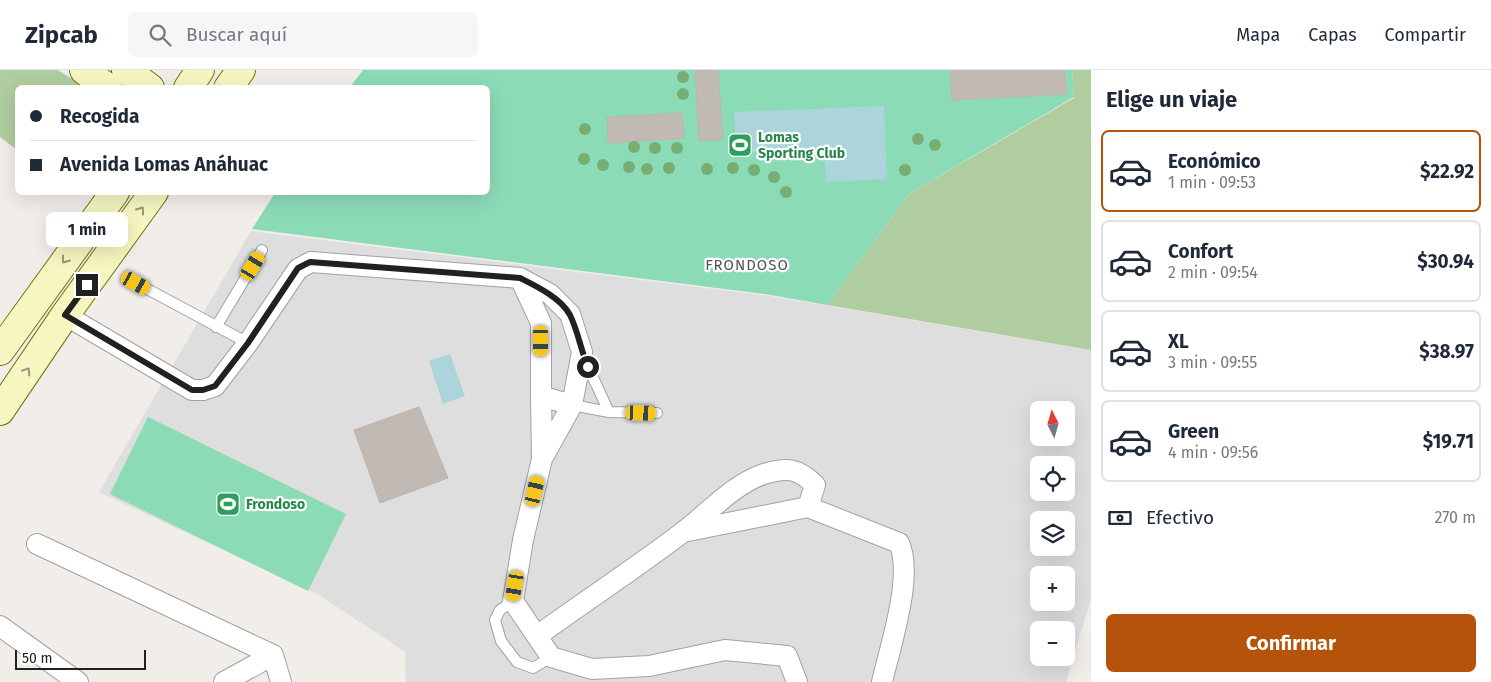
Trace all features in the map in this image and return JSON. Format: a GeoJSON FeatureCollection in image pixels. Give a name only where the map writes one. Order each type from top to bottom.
{"type":"FeatureCollection","features":[{"type":"Feature","properties":{"kind":"main road"},"geometry":{"type":"LineString","coordinates":[[84,70],[104,85]]}},
{"type":"Feature","properties":{"kind":"main road"},"geometry":{"type":"LineString","coordinates":[[126,70],[146,85]]}},
{"type":"Feature","properties":{"kind":"main road"},"geometry":{"type":"LineString","coordinates":[[190,85],[200,70]]}},
{"type":"Feature","properties":{"kind":"main road"},"geometry":{"type":"LineString","coordinates":[[230,85],[241,70]]}},
{"type":"Feature","properties":{"kind":"main road"},"geometry":{"type":"LineString","coordinates":[[0,351],[112,195]]}},
{"type":"Feature","properties":{"kind":"main road"},"geometry":{"type":"LineString","coordinates":[[0,411],[65,315],[152,195]]}},
{"type":"Feature","properties":{"kind":"street"},"geometry":{"type":"LineString","coordinates":[[65,315],[192,390],[203,390],[215,386],[248,343],[298,268],[310,262],[520,278],[550,294],[570,314],[582,352],[572,405],[542,459]]}},
{"type":"Feature","properties":{"kind":"street"},"geometry":{"type":"LineString","coordinates":[[520,278],[541,323],[540,396],[542,459],[523,540],[513,601],[551,657],[592,669],[649,666],[725,650],[787,656],[797,682]]}},
{"type":"Feature","properties":{"kind":"street"},"geometry":{"type":"LineString","coordinates":[[541,323],[570,314]]}},
{"type":"Feature","properties":{"kind":"street"},"geometry":{"type":"LineString","coordinates":[[540,396],[572,405]]}},
{"type":"Feature","properties":{"kind":"street"},"geometry":{"type":"LineString","coordinates":[[537,636],[683,532],[748,481],[778,471],[792,470],[803,473],[815,485],[808,507]]}},
{"type":"Feature","properties":{"kind":"street"},"geometry":{"type":"LineString","coordinates":[[683,532],[808,507],[899,544],[903,552],[905,565],[896,624],[882,682]]}},
{"type":"Feature","properties":{"kind":"street"},"geometry":{"type":"LineString","coordinates":[[37,544],[273,655],[281,682]]}},
{"type":"Feature","properties":{"kind":"street"},"geometry":{"type":"LineString","coordinates":[[0,626],[78,682]]}},
{"type":"Feature","properties":{"kind":"street"},"geometry":{"type":"LineString","coordinates":[[224,682],[273,655]]}},
{"type":"Feature","properties":{"kind":"lane"},"geometry":{"type":"LineString","coordinates":[[216,327],[262,250]]}},
{"type":"Feature","properties":{"kind":"lane"},"geometry":{"type":"LineString","coordinates":[[136,283],[248,343]]}},
{"type":"Feature","properties":{"kind":"lane"},"geometry":{"type":"LineString","coordinates":[[582,352],[609,412]]}},
{"type":"Feature","properties":{"kind":"lane"},"geometry":{"type":"LineString","coordinates":[[572,405],[609,412],[657,413]]}},
{"type":"Feature","properties":{"kind":"lane"},"geometry":{"type":"LineString","coordinates":[[513,601],[500,610],[495,620],[501,641],[517,662],[533,668],[551,657]]}},
{"type":"Feature","properties":{"kind":"shaded area","name":"Frondoso"},"geometry":{"type":"Polygon","coordinates":[[[251,231],[770,296],[1091,350],[1091,599],[1075,652],[1075,621],[1030,621],[1030,666],[1071,666],[1066,682],[406,682],[405,652],[319,595],[99,492],[251,231]]]}},
{"type":"Feature","properties":{"kind":"green space"},"geometry":{"type":"Polygon","coordinates":[[[0,70],[58,70],[81,85],[15,85],[15,148],[0,137],[0,70]]]}},
{"type":"Feature","properties":{"kind":"green space","name":"Lomas Sporting Club"},"geometry":{"type":"Polygon","coordinates":[[[363,70],[1072,70],[1074,97],[910,193],[827,305],[771,295],[252,229],[274,195],[490,195],[490,85],[352,85],[363,70]]]}},
{"type":"Feature","properties":{"kind":"green space"},"geometry":{"type":"Polygon","coordinates":[[[1072,70],[1091,70],[1091,350],[827,305],[910,193],[1074,98],[1072,70]]]}},
{"type":"Feature","properties":{"kind":"green space","name":"Frondoso"},"geometry":{"type":"Polygon","coordinates":[[[148,417],[346,514],[308,591],[110,494],[148,417]]]}},
{"type":"Feature","properties":{"kind":"water"},"geometry":{"type":"Polygon","coordinates":[[[884,106],[887,179],[826,182],[824,149],[736,153],[734,112],[884,106]]]}},
{"type":"Feature","properties":{"kind":"water"},"geometry":{"type":"Polygon","coordinates":[[[450,354],[465,396],[443,404],[429,361],[450,354]]]}},
{"type":"Feature","properties":{"kind":"building"},"geometry":{"type":"Polygon","coordinates":[[[718,70],[723,139],[699,141],[695,71],[718,70]]]}},
{"type":"Feature","properties":{"kind":"building"},"geometry":{"type":"Polygon","coordinates":[[[950,70],[1064,70],[1067,94],[952,100],[950,70]]]}},
{"type":"Feature","properties":{"kind":"building"},"geometry":{"type":"Polygon","coordinates":[[[682,113],[684,138],[608,143],[607,117],[682,113]]]}},
{"type":"Feature","properties":{"kind":"building"},"geometry":{"type":"Polygon","coordinates":[[[419,407],[448,478],[380,503],[354,430],[419,407]]]}},
{"type":"Feature","properties":{"kind":"place","name":"Lomas Sporting Club"},"geometry":{"type":"Point","coordinates":[740,145]}},
{"type":"Feature","properties":{"kind":"place","name":"Frondoso"},"geometry":{"type":"Point","coordinates":[228,504]}},
{"type":"Feature","properties":{"kind":"district","name":"FRONDOSO"},"geometry":{"type":"Point","coordinates":[747,265]}},
{"type":"Feature","properties":{"kind":"route"},"geometry":{"type":"LineString","coordinates":[[87,285],[65,315],[192,390],[203,390],[215,386],[248,343],[298,268],[310,262],[363,264],[520,278],[550,294],[570,314],[588,367]]}}]}
